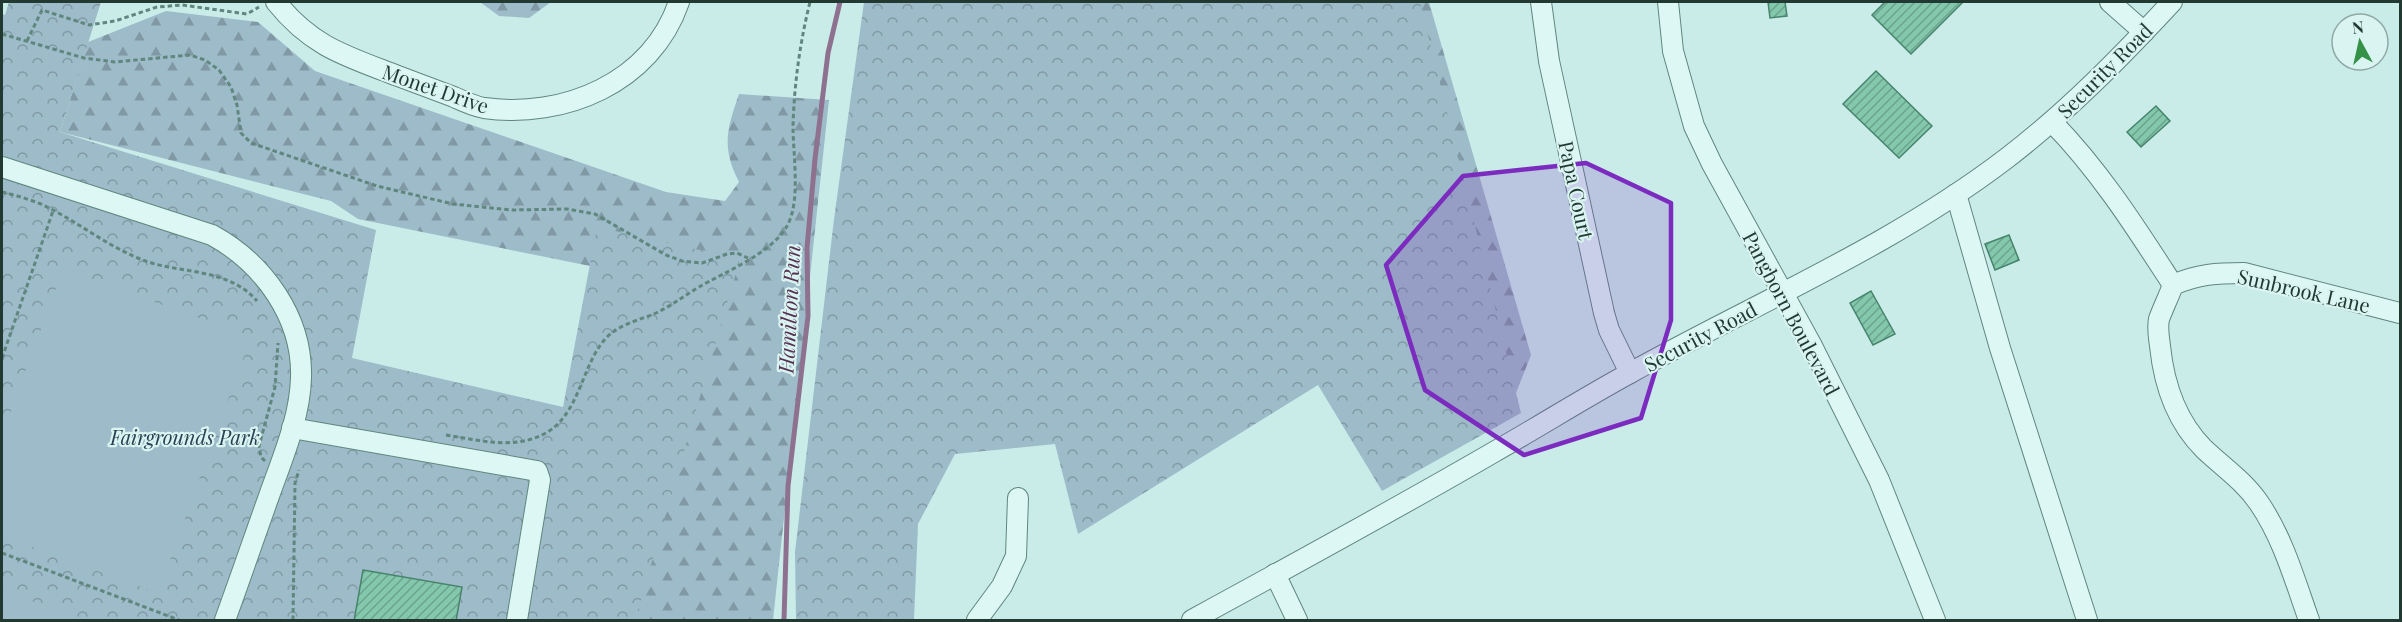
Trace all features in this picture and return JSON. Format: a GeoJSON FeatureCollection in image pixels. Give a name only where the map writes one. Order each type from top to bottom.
{"type":"FeatureCollection","features":[{"type":"Feature","properties":{"kind":"street","name":"Monet Drive"},"geometry":{"type":"LineString","coordinates":[[269,4],[313,39],[337,52],[481,107],[517,111],[543,109],[573,102],[600,91],[628,73],[647,54],[664,31],[679,2]]}},
{"type":"Feature","properties":{"kind":"street","name":"Papa Court"},"geometry":{"type":"LineString","coordinates":[[1541,2],[1549,61],[1604,313],[1609,330],[1630,373]]}},
{"type":"Feature","properties":{"kind":"street","name":"Pangborn Boulevard"},"geometry":{"type":"LineString","coordinates":[[1668,2],[1673,51],[1694,126],[1712,164],[1811,344],[1879,480],[1935,621]]}},
{"type":"Feature","properties":{"kind":"street"},"geometry":{"type":"LineString","coordinates":[[2110,2],[2144,32]]}},
{"type":"Feature","properties":{"kind":"street","name":"Security Road"},"geometry":{"type":"LineString","coordinates":[[1192,621],[1493,453],[1630,373],[1782,293],[1956,194],[2006,159],[2052,122],[2172,2]]}},
{"type":"Feature","properties":{"kind":"street"},"geometry":{"type":"LineString","coordinates":[[2052,122],[2094,169],[2129,217],[2173,285],[2159,320],[2158,330],[2162,366],[2170,397],[2192,435],[2241,480],[2259,502],[2282,546],[2309,621]]}},
{"type":"Feature","properties":{"kind":"street"},"geometry":{"type":"LineString","coordinates":[[2,167],[200,230],[230,245],[249,260],[278,297],[289,316],[295,333],[301,377],[292,428],[225,621]]}},
{"type":"Feature","properties":{"kind":"street"},"geometry":{"type":"LineString","coordinates":[[1956,194],[2000,348],[2088,621]]}},
{"type":"Feature","properties":{"kind":"street","name":"Sunbrook Lane"},"geometry":{"type":"LineString","coordinates":[[2173,285],[2194,276],[2244,273],[2400,313]]}},
{"type":"Feature","properties":{"kind":"street"},"geometry":{"type":"LineString","coordinates":[[292,428],[537,471],[540,480],[517,621]]}},
{"type":"Feature","properties":{"kind":"street"},"geometry":{"type":"LineString","coordinates":[[977,621],[1002,586],[1016,556],[1018,498]]}},
{"type":"Feature","properties":{"kind":"street"},"geometry":{"type":"LineString","coordinates":[[1275,574],[1298,621]]}},
{"type":"Feature","properties":{"kind":"path"},"geometry":{"type":"LineString","coordinates":[[446,435],[503,443],[525,441],[545,434],[567,412],[606,338],[619,328],[662,310],[770,246],[788,225],[795,187],[796,159],[793,128],[800,42],[810,2]]}},
{"type":"Feature","properties":{"kind":"path"},"geometry":{"type":"LineString","coordinates":[[27,41],[42,10],[89,25],[116,21],[157,7],[182,4],[247,14],[269,4]]}},
{"type":"Feature","properties":{"kind":"path"},"geometry":{"type":"LineString","coordinates":[[2,34],[84,58],[115,62],[190,55],[205,60],[219,70],[231,87],[237,105],[241,133],[251,143],[377,186],[453,204],[512,210],[567,209],[595,214],[666,255],[682,261],[702,263],[737,253],[749,258]]}},
{"type":"Feature","properties":{"kind":"path"},"geometry":{"type":"LineString","coordinates":[[2,192],[22,197],[53,211],[120,249],[154,263],[222,277],[251,294],[258,302]]}},
{"type":"Feature","properties":{"kind":"path"},"geometry":{"type":"LineString","coordinates":[[2,358],[53,211]]}},
{"type":"Feature","properties":{"kind":"path"},"geometry":{"type":"LineString","coordinates":[[278,337],[275,387],[259,446],[261,457],[295,483]]}},
{"type":"Feature","properties":{"kind":"path"},"geometry":{"type":"LineString","coordinates":[[292,621],[295,483],[302,461]]}},
{"type":"Feature","properties":{"kind":"path"},"geometry":{"type":"LineString","coordinates":[[2,553],[179,621]]}},
{"type":"Feature","properties":{"kind":"highlighted area"},"geometry":{"type":"Polygon","coordinates":[[[1586,163],[1671,203],[1671,320],[1641,418],[1524,455],[1425,390],[1386,265],[1463,176],[1586,163]]]}},
{"type":"Feature","properties":{"kind":"green space","name":"Fairgrounds Park"},"geometry":{"type":"Polygon","coordinates":[[[9,2],[101,2],[60,132],[376,230],[352,358],[563,407],[597,227],[740,259],[635,620],[2,620],[2,14],[5,15],[9,2]]]}},
{"type":"Feature","properties":{"kind":"green space"},"geometry":{"type":"Polygon","coordinates":[[[480,2],[551,2],[529,18],[499,16],[480,2]]]}},
{"type":"Feature","properties":{"kind":"green space"},"geometry":{"type":"Polygon","coordinates":[[[864,2],[1420,2],[1521,413],[1382,491],[1318,385],[1078,534],[1055,444],[955,454],[918,524],[914,620],[796,620],[795,552],[834,219],[864,2]]]}},
{"type":"Feature","properties":{"kind":"green space"},"geometry":{"type":"Polygon","coordinates":[[[1356,2],[1429,2],[1531,355],[1516,393],[1356,2]]]}},
{"type":"Feature","properties":{"kind":"green space"},"geometry":{"type":"Polygon","coordinates":[[[166,11],[258,22],[315,71],[666,192],[725,201],[739,182],[730,158],[728,138],[731,118],[739,94],[829,100],[773,620],[548,620],[590,266],[358,219],[331,201],[60,132],[88,42],[166,11]]]}},
{"type":"Feature","properties":{"kind":"green space"},"geometry":{"type":"Polygon","coordinates":[[[63,269],[251,337],[158,593],[2,536],[2,436],[63,269]]]}},
{"type":"Feature","properties":{"kind":"green space"},"geometry":{"type":"Polygon","coordinates":[[[2,590],[82,620],[2,620],[2,590]]]}},
{"type":"Feature","properties":{"kind":"building"},"geometry":{"type":"Polygon","coordinates":[[[1768,2],[1785,2],[1787,16],[1770,18],[1768,2]]]}},
{"type":"Feature","properties":{"kind":"building"},"geometry":{"type":"Polygon","coordinates":[[[1885,2],[1963,2],[1911,54],[1872,15],[1885,2]]]}},
{"type":"Feature","properties":{"kind":"building"},"geometry":{"type":"Polygon","coordinates":[[[1876,71],[1932,126],[1899,158],[1843,104],[1876,71]]]}},
{"type":"Feature","properties":{"kind":"building"},"geometry":{"type":"Polygon","coordinates":[[[2156,106],[2170,121],[2141,147],[2127,132],[2156,106]]]}},
{"type":"Feature","properties":{"kind":"building"},"geometry":{"type":"Polygon","coordinates":[[[2009,235],[2019,260],[1995,270],[1985,244],[2009,235]]]}},
{"type":"Feature","properties":{"kind":"building"},"geometry":{"type":"Polygon","coordinates":[[[1871,291],[1895,334],[1873,345],[1850,303],[1871,291]]]}},
{"type":"Feature","properties":{"kind":"building"},"geometry":{"type":"Polygon","coordinates":[[[363,570],[462,587],[456,621],[354,621],[363,570]]]}},
{"type":"Feature","properties":{"kind":"waterway","name":"Hamilton Run"},"geometry":{"type":"LineString","coordinates":[[784,620],[788,486],[808,316],[807,248],[815,159],[828,53],[840,2]]}}]}
